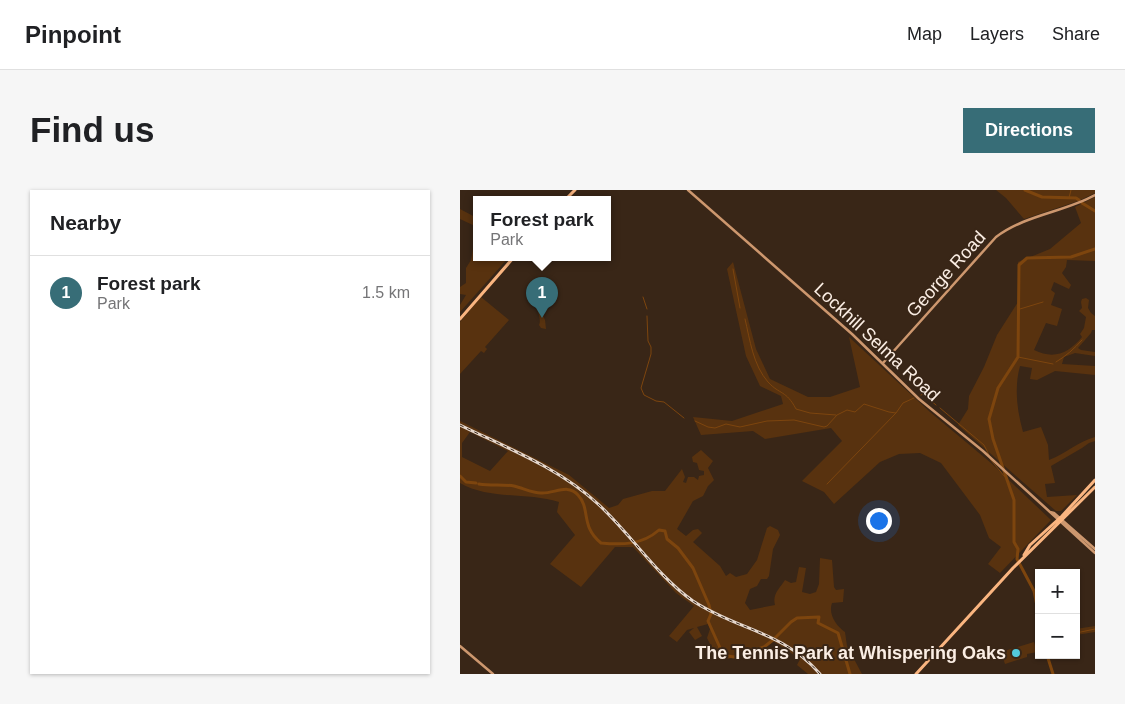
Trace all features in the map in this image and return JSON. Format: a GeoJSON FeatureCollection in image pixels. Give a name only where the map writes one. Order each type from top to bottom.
{"type":"FeatureCollection","features":[{"type":"Feature","properties":{"kind":"main road","name":"Lockhill Selma Road"},"geometry":{"type":"LineString","coordinates":[[688,190],[875,355],[934,412],[983,451],[1050,512],[1095,549]]}},
{"type":"Feature","properties":{"kind":"main road","name":"George Road"},"geometry":{"type":"LineString","coordinates":[[883,363],[996,237],[1012,227],[1095,195]]}},
{"type":"Feature","properties":{"kind":"main road"},"geometry":{"type":"LineString","coordinates":[[460,319],[511,261]]}},
{"type":"Feature","properties":{"kind":"main road"},"geometry":{"type":"LineString","coordinates":[[875,355],[882,359],[888,357]]}},
{"type":"Feature","properties":{"kind":"main road"},"geometry":{"type":"LineString","coordinates":[[888,357],[886,362],[889,369]]}},
{"type":"Feature","properties":{"kind":"main road"},"geometry":{"type":"LineString","coordinates":[[1055,526],[1067,526],[1067,513],[1095,480]]}},
{"type":"Feature","properties":{"kind":"main road"},"geometry":{"type":"LineString","coordinates":[[1025,554],[1036,546],[1095,487]]}},
{"type":"Feature","properties":{"kind":"main road","name":"Lockhill Selma Road"},"geometry":{"type":"LineString","coordinates":[[1050,512],[1054,513],[1060,520]]}},
{"type":"Feature","properties":{"kind":"main road"},"geometry":{"type":"LineString","coordinates":[[1054,513],[1067,513]]}},
{"type":"Feature","properties":{"kind":"main road"},"geometry":{"type":"LineString","coordinates":[[916,674],[1041,535],[1060,520]]}},
{"type":"Feature","properties":{"kind":"main road"},"geometry":{"type":"LineString","coordinates":[[1036,546],[1035,544],[1041,535]]}},
{"type":"Feature","properties":{"kind":"main road","name":"Lockhill Selma Road"},"geometry":{"type":"LineString","coordinates":[[1080,537],[1095,553]]}},
{"type":"Feature","properties":{"kind":"main road"},"geometry":{"type":"LineString","coordinates":[[460,646],[493,674]]}},
{"type":"Feature","properties":{"kind":"shaded area"},"geometry":{"type":"Polygon","coordinates":[[[996,190],[1095,190],[1095,193],[1078,201],[1024,219],[1006,198],[996,190]]]}},
{"type":"Feature","properties":{"kind":"shaded area"},"geometry":{"type":"Polygon","coordinates":[[[1095,197],[1095,261],[1067,260],[1066,267],[1062,273],[1071,285],[1069,289],[1054,282],[1051,290],[1055,293],[1051,305],[1062,309],[1057,326],[1046,323],[1034,350],[1041,353],[1055,354],[1066,351],[1077,343],[1082,337],[1080,334],[1084,328],[1086,317],[1079,311],[1082,308],[1082,299],[1086,298],[1089,300],[1088,308],[1095,316],[1095,330],[1092,330],[1078,348],[1095,352],[1095,356],[1075,353],[1064,357],[1062,364],[1095,366],[1095,375],[1055,371],[1037,380],[1030,379],[1032,368],[1020,366],[1018,374],[1018,407],[1023,432],[1041,427],[1048,445],[1049,460],[1083,441],[1095,437],[1095,441],[1051,466],[1055,483],[1045,484],[1047,497],[1077,495],[1061,511],[1056,511],[958,425],[968,409],[969,396],[984,367],[997,335],[1018,302],[1018,262],[1050,249],[1081,223],[1075,207],[1095,197]]]}},
{"type":"Feature","properties":{"kind":"shaded area"},"geometry":{"type":"Polygon","coordinates":[[[460,209],[473,216],[473,225],[460,219],[460,209]]]}},
{"type":"Feature","properties":{"kind":"shaded area"},"geometry":{"type":"Polygon","coordinates":[[[473,248],[473,261],[505,261],[460,312],[460,305],[466,295],[460,294],[460,287],[466,283],[466,268],[471,260],[473,248]]]}},
{"type":"Feature","properties":{"kind":"shaded area"},"geometry":{"type":"Polygon","coordinates":[[[733,262],[756,349],[770,379],[808,397],[830,397],[860,387],[849,337],[930,412],[991,463],[1051,520],[1000,573],[988,564],[1001,547],[989,538],[980,515],[941,463],[920,453],[899,454],[880,462],[834,504],[824,492],[802,481],[842,441],[831,428],[765,439],[753,431],[701,435],[693,417],[732,421],[783,404],[781,396],[760,386],[746,356],[727,269],[733,262]]]}},
{"type":"Feature","properties":{"kind":"shaded area"},"geometry":{"type":"Polygon","coordinates":[[[481,297],[509,320],[485,347],[487,349],[484,353],[481,351],[460,374],[460,322],[481,297]]]}},
{"type":"Feature","properties":{"kind":"shaded area"},"geometry":{"type":"Polygon","coordinates":[[[539,305],[543,307],[541,311],[546,329],[541,328],[539,325],[539,305]]]}},
{"type":"Feature","properties":{"kind":"shaded area"},"geometry":{"type":"Polygon","coordinates":[[[460,421],[569,475],[609,508],[618,505],[623,499],[652,491],[665,491],[682,469],[685,477],[683,482],[686,483],[688,477],[694,477],[698,480],[699,476],[704,475],[704,471],[699,470],[697,463],[693,462],[692,457],[701,450],[713,461],[708,468],[714,480],[708,486],[703,496],[693,501],[677,529],[686,536],[693,530],[698,529],[702,533],[693,542],[720,566],[726,576],[730,573],[736,577],[747,574],[757,560],[767,528],[770,526],[778,530],[780,535],[773,549],[769,576],[767,579],[761,579],[757,586],[750,589],[745,603],[750,610],[775,605],[774,601],[777,591],[785,580],[791,583],[796,582],[799,567],[806,568],[802,592],[810,594],[816,592],[819,584],[820,558],[832,560],[834,587],[836,590],[844,589],[843,602],[832,603],[832,615],[836,623],[845,632],[847,646],[862,674],[808,674],[797,665],[800,659],[773,641],[752,653],[723,660],[724,656],[721,651],[714,652],[707,638],[710,629],[708,624],[697,627],[702,636],[695,640],[689,632],[694,628],[687,630],[677,642],[669,636],[694,606],[676,593],[633,547],[615,547],[581,587],[550,564],[575,535],[557,512],[559,502],[534,497],[483,492],[460,483],[460,421]],[[470,432],[462,443],[462,457],[490,471],[508,451],[470,432]]]}},
{"type":"Feature","properties":{"kind":"shaded area"},"geometry":{"type":"Polygon","coordinates":[[[1095,626],[1095,632],[1080,634],[1080,628],[1095,626]]]}},
{"type":"Feature","properties":{"kind":"shaded area","name":"The Tennis Park at Whispering Oaks"},"geometry":{"type":"Polygon","coordinates":[[[1034,642],[1035,645],[1035,652],[1005,664],[1001,652],[1034,642]]]}},
{"type":"Feature","properties":{"kind":"waterway"},"geometry":{"type":"LineString","coordinates":[[1025,190],[1042,197],[1076,198],[1079,200]]}},
{"type":"Feature","properties":{"kind":"waterway"},"geometry":{"type":"LineString","coordinates":[[1069,198],[1071,190]]}},
{"type":"Feature","properties":{"kind":"waterway"},"geometry":{"type":"LineString","coordinates":[[1082,203],[1095,211]]}},
{"type":"Feature","properties":{"kind":"waterway"},"geometry":{"type":"LineString","coordinates":[[1039,614],[1034,591],[1017,559],[1018,549],[1014,542],[1014,500],[993,439],[989,419],[998,388],[1018,357],[1019,265],[1027,258],[1071,257],[1095,249]]}},
{"type":"Feature","properties":{"kind":"waterway"},"geometry":{"type":"LineString","coordinates":[[733,269],[740,308]]}},
{"type":"Feature","properties":{"kind":"waterway"},"geometry":{"type":"LineString","coordinates":[[643,297],[647,309]]}},
{"type":"Feature","properties":{"kind":"waterway"},"geometry":{"type":"LineString","coordinates":[[1020,309],[1043,302]]}},
{"type":"Feature","properties":{"kind":"waterway"},"geometry":{"type":"LineString","coordinates":[[647,316],[648,341],[651,347],[651,354],[641,388],[644,395],[656,401],[664,402],[684,418]]}},
{"type":"Feature","properties":{"kind":"waterway"},"geometry":{"type":"LineString","coordinates":[[745,319],[755,360],[768,382],[786,396],[796,409],[810,413],[836,415]]}},
{"type":"Feature","properties":{"kind":"waterway"},"geometry":{"type":"LineString","coordinates":[[1056,362],[1082,340]]}},
{"type":"Feature","properties":{"kind":"waterway"},"geometry":{"type":"LineString","coordinates":[[1018,357],[1053,364]]}},
{"type":"Feature","properties":{"kind":"waterway"},"geometry":{"type":"LineString","coordinates":[[921,395],[923,394],[936,405]]}},
{"type":"Feature","properties":{"kind":"waterway"},"geometry":{"type":"LineString","coordinates":[[695,421],[715,428],[726,424],[740,427],[767,421],[794,420],[824,427],[837,415],[847,410],[855,412],[864,404],[896,413],[903,403],[914,398]]}},
{"type":"Feature","properties":{"kind":"waterway"},"geometry":{"type":"LineString","coordinates":[[940,408],[984,445],[989,455]]}},
{"type":"Feature","properties":{"kind":"waterway"},"geometry":{"type":"LineString","coordinates":[[827,484],[896,413]]}},
{"type":"Feature","properties":{"kind":"waterway"},"geometry":{"type":"LineString","coordinates":[[990,459],[1005,477]]}},
{"type":"Feature","properties":{"kind":"waterway"},"geometry":{"type":"LineString","coordinates":[[460,476],[466,482],[476,483]]}},
{"type":"Feature","properties":{"kind":"waterway"},"geometry":{"type":"LineString","coordinates":[[479,484],[514,486],[538,493],[570,490],[582,500],[590,530],[601,543],[632,543],[646,539],[659,530],[665,531],[667,539],[678,548],[693,568],[709,605],[711,614],[708,621],[721,650],[728,656],[734,657],[764,647],[797,618],[819,617],[818,623],[838,633],[850,674]]}},
{"type":"Feature","properties":{"kind":"waterway"},"geometry":{"type":"LineString","coordinates":[[1080,632],[1095,629]]}},
{"type":"Feature","properties":{"kind":"waterway"},"geometry":{"type":"LineString","coordinates":[[1048,659],[1053,674]]}},
{"type":"Feature","properties":{"kind":"railway"},"geometry":{"type":"LineString","coordinates":[[460,425],[550,469],[583,491],[622,528],[655,567],[680,591],[710,611],[759,632],[791,649],[820,674]]}},
{"type":"Feature","properties":{"kind":"place","name":"Forest park"},"geometry":{"type":"Point","coordinates":[542,318]}},
{"type":"Feature","properties":{"kind":"place","name":"The Tennis Park at Whispering Oaks"},"geometry":{"type":"Point","coordinates":[1016,653]}}]}
